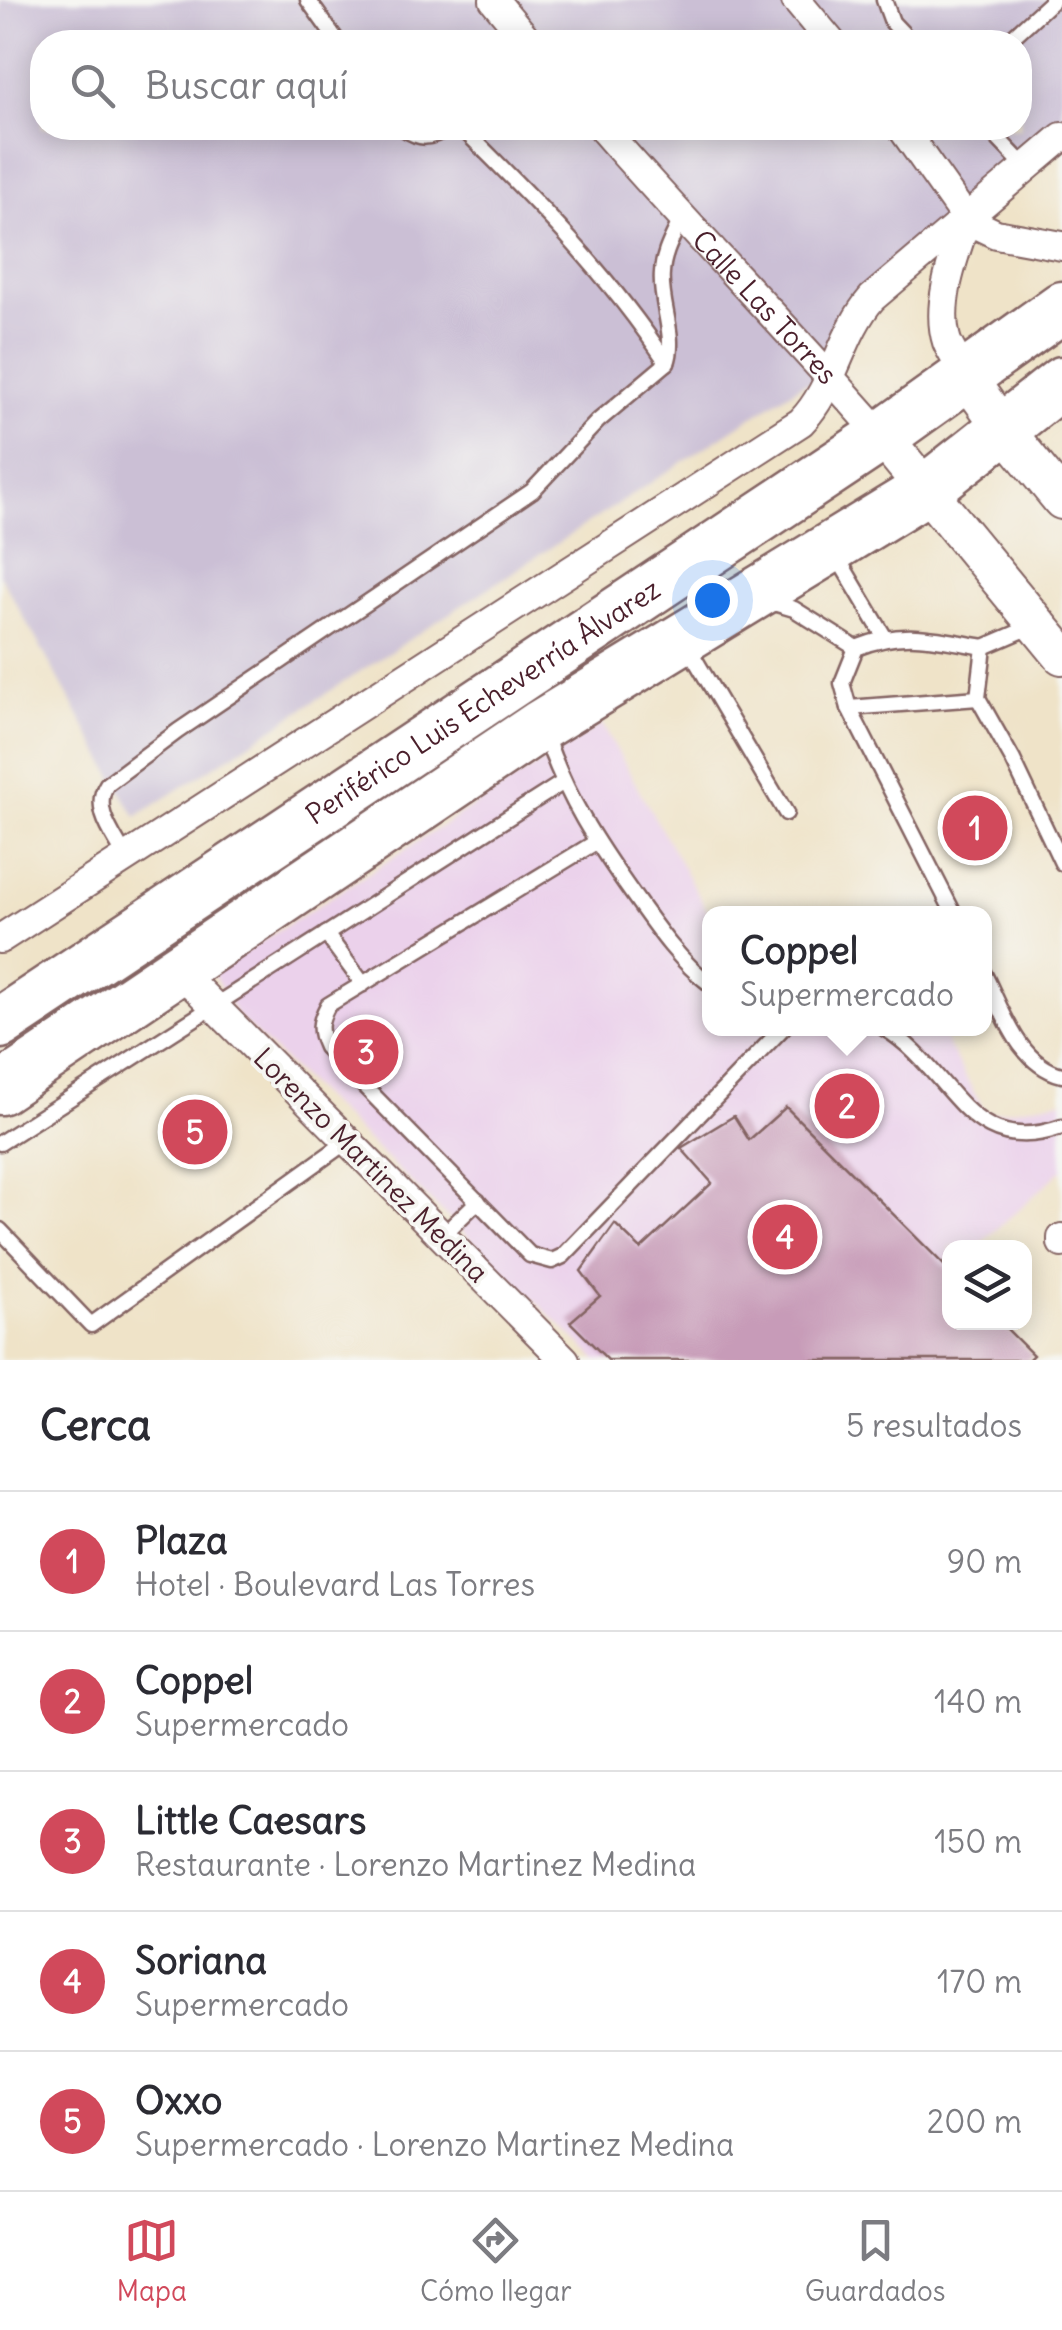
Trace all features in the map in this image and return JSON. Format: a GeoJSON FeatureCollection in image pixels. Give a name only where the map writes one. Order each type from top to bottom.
{"type":"FeatureCollection","features":[{"type":"Feature","properties":{"kind":"highway","name":"Periférico Luis Echeverría Álvarez"},"geometry":{"type":"LineString","coordinates":[[3,1014],[882,436],[1062,307]]}},
{"type":"Feature","properties":{"kind":"highway","name":"Periférico Luis Echeverría Álvarez"},"geometry":{"type":"LineString","coordinates":[[17,1078],[541,726],[1006,438],[1062,382]]}},
{"type":"Feature","properties":{"kind":"highway"},"geometry":{"type":"LineString","coordinates":[[882,436],[914,427],[942,426],[1006,438]]}},
{"type":"Feature","properties":{"kind":"main road"},"geometry":{"type":"LineString","coordinates":[[967,378],[1006,438],[1062,500]]}},
{"type":"Feature","properties":{"kind":"main road","name":"Calle Las Torres"},"geometry":{"type":"LineString","coordinates":[[882,436],[973,546],[1049,615],[1062,655]]}},
{"type":"Feature","properties":{"kind":"main road"},"geometry":{"type":"LineString","coordinates":[[842,542],[901,521],[936,528],[973,546]]}},
{"type":"Feature","properties":{"kind":"main road"},"geometry":{"type":"LineString","coordinates":[[3,1014],[17,1078]]}},
{"type":"Feature","properties":{"kind":"street"},"geometry":{"type":"LineString","coordinates":[[494,0],[520,30]]}},
{"type":"Feature","properties":{"kind":"street"},"geometry":{"type":"LineString","coordinates":[[796,0],[821,30]]}},
{"type":"Feature","properties":{"kind":"street"},"geometry":{"type":"LineString","coordinates":[[0,940],[801,422],[822,396],[855,321],[872,298],[1062,138]]}},
{"type":"Feature","properties":{"kind":"street","name":"Calle Las Torres"},"geometry":{"type":"LineString","coordinates":[[612,140],[882,436]]}},
{"type":"Feature","properties":{"kind":"street"},"geometry":{"type":"LineString","coordinates":[[915,140],[967,220],[996,234],[1062,246]]}},
{"type":"Feature","properties":{"kind":"street"},"geometry":{"type":"LineString","coordinates":[[967,220],[955,252],[944,324],[948,343],[967,378]]}},
{"type":"Feature","properties":{"kind":"street","name":"Lorenzo Martinez Medina"},"geometry":{"type":"LineString","coordinates":[[178,970],[565,1360]]}},
{"type":"Feature","properties":{"kind":"lane"},"geometry":{"type":"LineString","coordinates":[[308,0],[329,30]]}},
{"type":"Feature","properties":{"kind":"lane"},"geometry":{"type":"LineString","coordinates":[[884,0],[899,30]]}},
{"type":"Feature","properties":{"kind":"lane"},"geometry":{"type":"LineString","coordinates":[[1021,30],[1053,0]]}},
{"type":"Feature","properties":{"kind":"lane"},"geometry":{"type":"LineString","coordinates":[[474,140],[556,221],[604,277],[667,363]]}},
{"type":"Feature","properties":{"kind":"lane"},"geometry":{"type":"LineString","coordinates":[[999,140],[1026,168]]}},
{"type":"Feature","properties":{"kind":"lane"},"geometry":{"type":"LineString","coordinates":[[126,858],[101,810],[101,794],[107,784],[178,731],[532,491],[598,421],[667,363],[670,350],[661,275],[666,252],[681,219]]}},
{"type":"Feature","properties":{"kind":"lane"},"geometry":{"type":"LineString","coordinates":[[842,542],[884,636]]}},
{"type":"Feature","properties":{"kind":"lane"},"geometry":{"type":"LineString","coordinates":[[752,596],[794,609],[856,648]]}},
{"type":"Feature","properties":{"kind":"lane"},"geometry":{"type":"LineString","coordinates":[[950,906],[849,708],[842,683],[856,648],[884,636],[906,635],[984,647],[1049,615]]}},
{"type":"Feature","properties":{"kind":"lane"},"geometry":{"type":"LineString","coordinates":[[683,639],[786,812]]}},
{"type":"Feature","properties":{"kind":"lane"},"geometry":{"type":"LineString","coordinates":[[984,647],[978,698],[1013,760],[1062,863]]}},
{"type":"Feature","properties":{"kind":"lane"},"geometry":{"type":"LineString","coordinates":[[849,708],[978,698]]}},
{"type":"Feature","properties":{"kind":"lane"},"geometry":{"type":"LineString","coordinates":[[541,726],[562,783],[596,842],[658,929],[702,976]]}},
{"type":"Feature","properties":{"kind":"lane"},"geometry":{"type":"LineString","coordinates":[[0,1142],[562,783]]}},
{"type":"Feature","properties":{"kind":"lane"},"geometry":{"type":"LineString","coordinates":[[596,842],[328,1005],[320,1020],[319,1033],[326,1047],[530,1254],[552,1262],[563,1256],[775,1036]]}},
{"type":"Feature","properties":{"kind":"lane"},"geometry":{"type":"LineString","coordinates":[[326,934],[363,984]]}},
{"type":"Feature","properties":{"kind":"lane"},"geometry":{"type":"LineString","coordinates":[[992,989],[1030,1059],[1044,1070],[1062,1075]]}},
{"type":"Feature","properties":{"kind":"lane"},"geometry":{"type":"LineString","coordinates":[[894,1036],[931,1067],[967,1111],[985,1125],[1010,1136],[1042,1134],[1062,1127]]}},
{"type":"Feature","properties":{"kind":"lane"},"geometry":{"type":"LineString","coordinates":[[0,1230],[91,1325],[346,1142]]}},
{"type":"Feature","properties":{"kind":"lane"},"geometry":{"type":"LineString","coordinates":[[442,1236],[478,1202]]}},
{"type":"Feature","properties":{"kind":"shaded area"},"geometry":{"type":"Polygon","coordinates":[[[0,0],[1062,0],[1062,148],[866,309],[834,382],[804,383],[136,817],[0,575],[0,0]]]}},
{"type":"Feature","properties":{"kind":"shaded area"},"geometry":{"type":"Polygon","coordinates":[[[602,724],[704,906],[702,1036],[943,1036],[986,1114],[1062,1100],[1062,1170],[985,1240],[942,1240],[942,1330],[1006,1330],[1033,1355],[1028,1360],[597,1360],[238,1017],[212,973],[602,724]]]}},
{"type":"Feature","properties":{"kind":"building"},"geometry":{"type":"Polygon","coordinates":[[[786,1107],[942,1263],[942,1330],[1008,1330],[1033,1355],[1028,1360],[608,1360],[570,1322],[600,1296],[581,1271],[615,1224],[641,1249],[712,1183],[681,1148],[734,1116],[749,1140],[786,1107]]]}},
{"type":"Feature","properties":{"kind":"place","name":"Plaza"},"geometry":{"type":"Point","coordinates":[975,828]}},
{"type":"Feature","properties":{"kind":"place","name":"Little Caesars"},"geometry":{"type":"Point","coordinates":[366,1052]}},
{"type":"Feature","properties":{"kind":"place","name":"Coppel"},"geometry":{"type":"Point","coordinates":[847,1106]}},
{"type":"Feature","properties":{"kind":"place","name":"Oxxo"},"geometry":{"type":"Point","coordinates":[195,1132]}},
{"type":"Feature","properties":{"kind":"place","name":"Soriana"},"geometry":{"type":"Point","coordinates":[785,1237]}}]}
